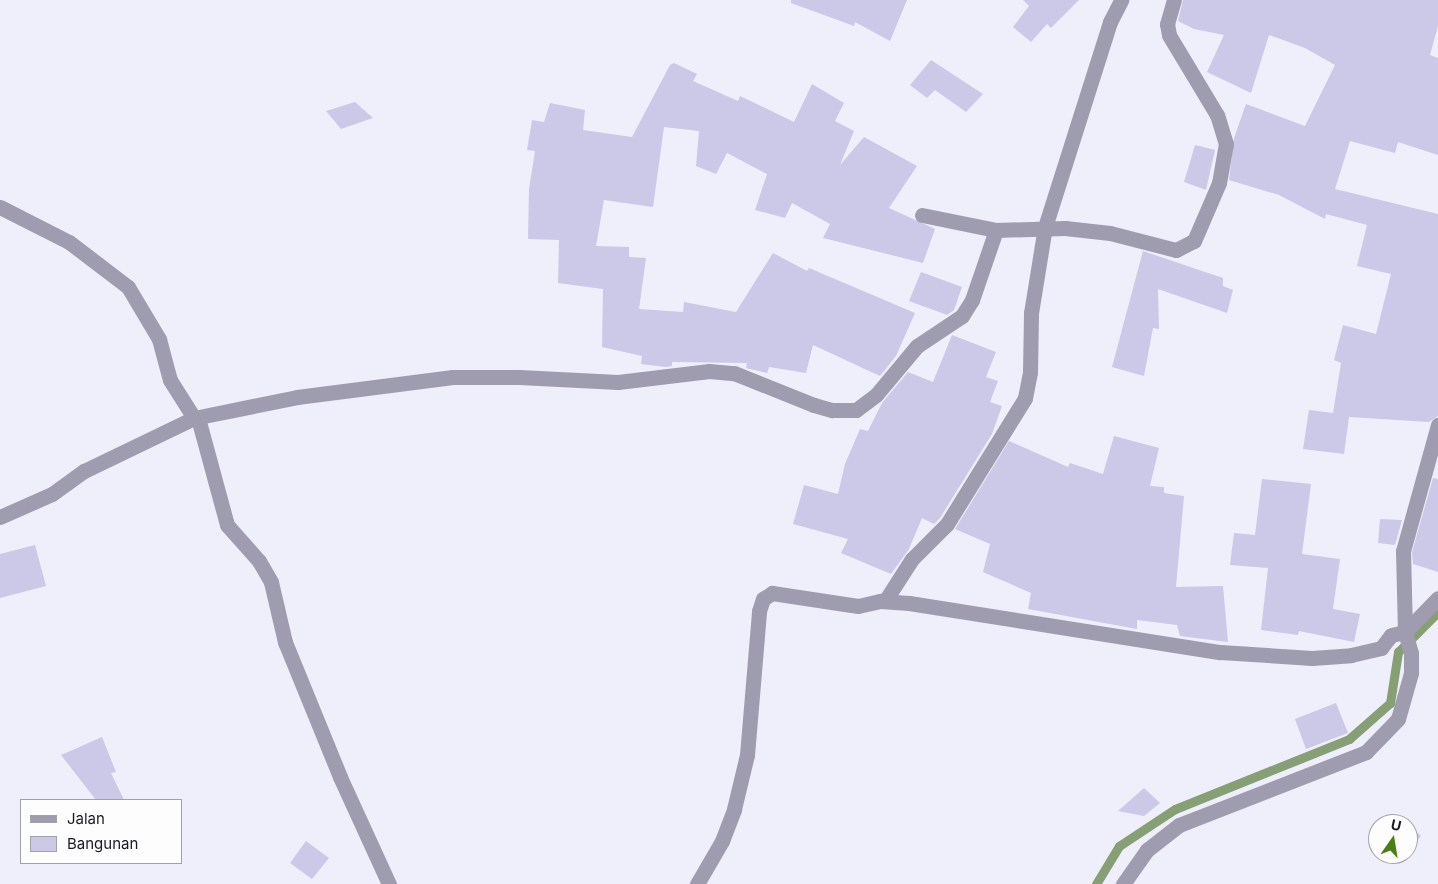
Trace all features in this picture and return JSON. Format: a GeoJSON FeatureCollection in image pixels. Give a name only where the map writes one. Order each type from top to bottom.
{"type":"FeatureCollection","features":[{"type":"Feature","properties":{"kind":"street"},"geometry":{"type":"LineString","coordinates":[[885,601],[922,547],[947,524],[1025,398],[1030,372],[1031,313],[1045,227],[1110,22],[1121,0]]}},
{"type":"Feature","properties":{"kind":"street"},"geometry":{"type":"LineString","coordinates":[[922,215],[996,230],[1045,227],[1110,233],[1176,250],[1191,244],[1201,230],[1219,183],[1226,144],[1217,115],[1167,28],[1174,0]]}},
{"type":"Feature","properties":{"kind":"street"},"geometry":{"type":"LineString","coordinates":[[0,207],[69,242],[128,287],[159,339],[170,380],[196,418],[227,525],[259,560],[271,582],[285,642],[340,777],[389,884]]}},
{"type":"Feature","properties":{"kind":"street"},"geometry":{"type":"LineString","coordinates":[[0,517],[52,494],[84,471],[196,418],[297,397],[426,380],[519,377],[618,382],[709,371],[734,373],[814,405],[832,410],[856,410],[876,395],[917,346],[962,316],[972,300],[996,230]]}},
{"type":"Feature","properties":{"kind":"street"},"geometry":{"type":"LineString","coordinates":[[1123,884],[1147,850],[1179,824],[1366,752],[1385,736],[1404,705],[1411,673],[1407,639],[1403,551],[1438,424]]}},
{"type":"Feature","properties":{"kind":"street"},"geometry":{"type":"LineString","coordinates":[[696,884],[722,841],[747,755],[759,611],[763,599],[778,592],[858,606],[885,601],[1220,652],[1312,658],[1351,655],[1381,648],[1391,635],[1407,639]]}},
{"type":"Feature","properties":{"kind":"street"},"geometry":{"type":"LineString","coordinates":[[1407,639],[1438,598]]}},
{"type":"Feature","properties":{"kind":"building"},"geometry":{"type":"Polygon","coordinates":[[[791,0],[907,0],[890,41],[855,22],[854,26],[791,3],[791,0]]]}},
{"type":"Feature","properties":{"kind":"building"},"geometry":{"type":"Polygon","coordinates":[[[1023,0],[1079,0],[1051,28],[1047,24],[1031,42],[1013,27],[1029,6],[1023,0]]]}},
{"type":"Feature","properties":{"kind":"building"},"geometry":{"type":"Polygon","coordinates":[[[1183,0],[1438,0],[1438,26],[1430,55],[1438,58],[1438,155],[1398,142],[1395,153],[1350,141],[1335,189],[1438,214],[1438,416],[1429,422],[1349,417],[1344,454],[1303,449],[1309,410],[1333,413],[1341,363],[1334,360],[1343,325],[1376,334],[1391,274],[1357,266],[1367,225],[1326,214],[1325,219],[1279,195],[1229,180],[1234,138],[1246,104],[1305,126],[1335,65],[1305,48],[1269,35],[1251,93],[1207,72],[1224,35],[1194,29],[1178,21],[1183,0]]]}},
{"type":"Feature","properties":{"kind":"building"},"geometry":{"type":"Polygon","coordinates":[[[931,60],[983,94],[966,112],[935,90],[927,98],[910,85],[931,60]]]}},
{"type":"Feature","properties":{"kind":"building"},"geometry":{"type":"Polygon","coordinates":[[[674,63],[697,74],[693,81],[738,101],[740,96],[794,122],[812,84],[844,103],[835,121],[854,131],[840,165],[864,137],[917,166],[889,208],[935,229],[923,263],[823,238],[830,224],[792,203],[785,218],[755,210],[767,174],[727,153],[716,174],[696,166],[699,131],[664,127],[653,207],[604,200],[596,246],[629,247],[629,257],[646,258],[639,309],[683,312],[684,302],[736,312],[773,253],[807,271],[809,268],[915,313],[896,356],[880,376],[813,345],[806,373],[769,367],[767,373],[746,368],[747,363],[672,362],[672,366],[666,367],[641,364],[642,356],[602,347],[603,289],[558,283],[559,240],[528,239],[529,189],[535,151],[527,150],[532,120],[544,122],[550,103],[585,110],[583,130],[632,137],[670,65],[674,63]]]}},
{"type":"Feature","properties":{"kind":"building"},"geometry":{"type":"Polygon","coordinates":[[[355,102],[373,118],[341,129],[326,111],[355,102]]]}},
{"type":"Feature","properties":{"kind":"building"},"geometry":{"type":"Polygon","coordinates":[[[1195,145],[1215,150],[1206,190],[1184,182],[1195,145]]]}},
{"type":"Feature","properties":{"kind":"building"},"geometry":{"type":"Polygon","coordinates":[[[1143,251],[1223,278],[1223,286],[1233,290],[1227,313],[1158,289],[1159,329],[1153,328],[1144,376],[1112,367],[1143,251]]]}},
{"type":"Feature","properties":{"kind":"building"},"geometry":{"type":"Polygon","coordinates":[[[921,272],[962,287],[954,310],[947,315],[909,301],[921,272]]]}},
{"type":"Feature","properties":{"kind":"building"},"geometry":{"type":"Polygon","coordinates":[[[952,335],[996,352],[986,377],[998,381],[990,402],[1002,406],[992,434],[940,518],[934,524],[922,518],[909,549],[891,574],[841,553],[848,539],[793,524],[804,485],[838,494],[845,464],[860,429],[868,431],[882,403],[908,372],[933,382],[952,335]]]}},
{"type":"Feature","properties":{"kind":"building"},"geometry":{"type":"Polygon","coordinates":[[[1114,436],[1159,448],[1150,486],[1164,487],[1164,493],[1184,496],[1176,587],[1223,586],[1228,642],[1180,636],[1177,625],[1137,620],[1137,629],[1028,609],[1031,593],[983,572],[990,544],[955,529],[1009,441],[1068,467],[1070,463],[1103,474],[1114,436]]]}},
{"type":"Feature","properties":{"kind":"building"},"geometry":{"type":"Polygon","coordinates":[[[1433,478],[1438,479],[1438,572],[1413,564],[1412,552],[1433,478]]]}},
{"type":"Feature","properties":{"kind":"building"},"geometry":{"type":"Polygon","coordinates":[[[1262,479],[1311,484],[1302,554],[1340,559],[1333,609],[1360,614],[1354,642],[1299,631],[1298,635],[1261,630],[1268,568],[1230,565],[1234,533],[1255,535],[1262,479]]]}},
{"type":"Feature","properties":{"kind":"building"},"geometry":{"type":"Polygon","coordinates":[[[1380,519],[1402,520],[1395,545],[1378,543],[1380,519]]]}},
{"type":"Feature","properties":{"kind":"building"},"geometry":{"type":"Polygon","coordinates":[[[35,545],[46,586],[0,598],[0,554],[35,545]]]}},
{"type":"Feature","properties":{"kind":"building"},"geometry":{"type":"Polygon","coordinates":[[[1336,703],[1348,733],[1306,749],[1295,719],[1336,703]]]}},
{"type":"Feature","properties":{"kind":"building"},"geometry":{"type":"Polygon","coordinates":[[[102,737],[116,772],[111,773],[124,799],[95,799],[61,755],[102,737]]]}},
{"type":"Feature","properties":{"kind":"building"},"geometry":{"type":"Polygon","coordinates":[[[1144,788],[1160,803],[1144,816],[1118,811],[1144,788]]]}},
{"type":"Feature","properties":{"kind":"building"},"geometry":{"type":"Polygon","coordinates":[[[306,841],[329,858],[312,879],[290,863],[306,841]]]}},
{"type":"Feature","properties":{"kind":"waterway"},"geometry":{"type":"LineString","coordinates":[[1096,884],[1119,846],[1175,809],[1349,739],[1390,703],[1398,652],[1438,612]]}}]}
